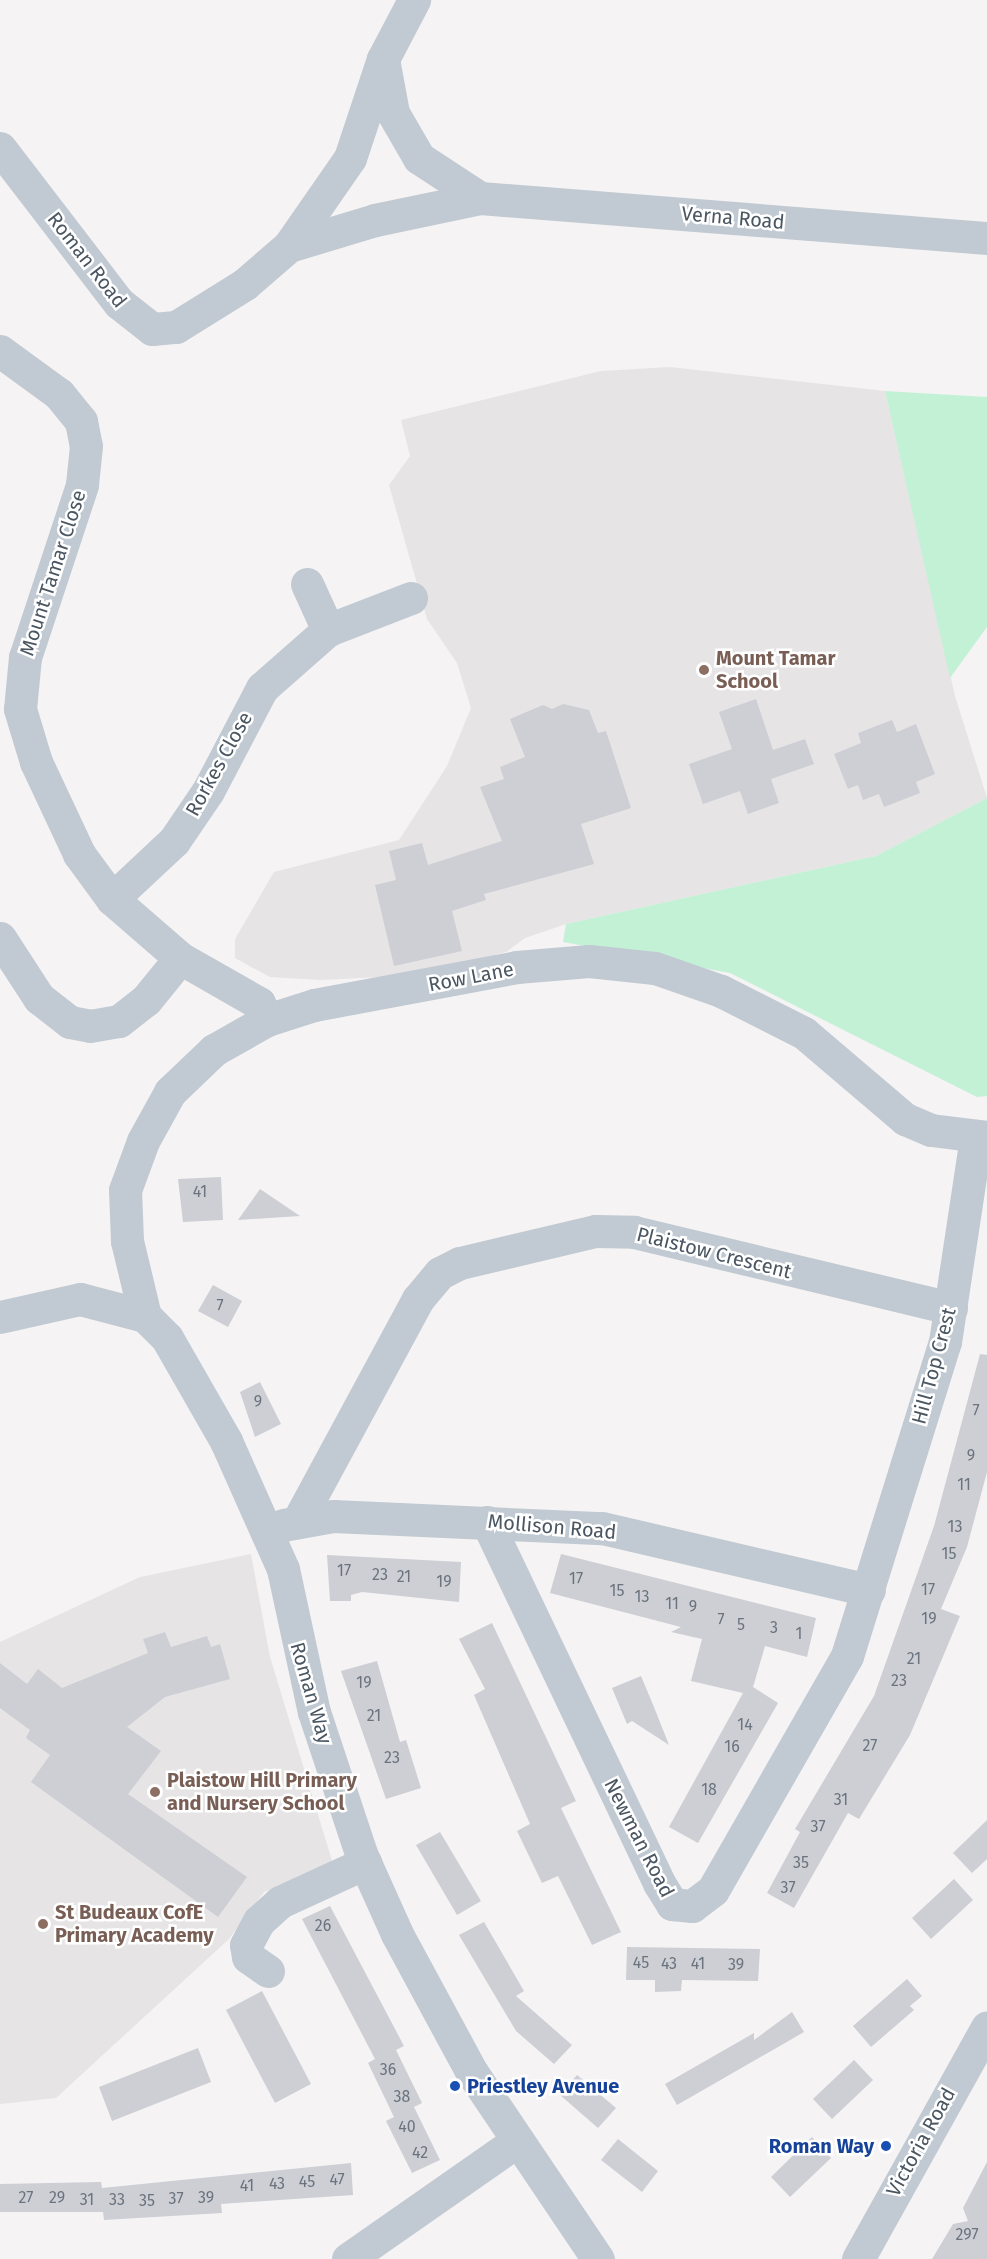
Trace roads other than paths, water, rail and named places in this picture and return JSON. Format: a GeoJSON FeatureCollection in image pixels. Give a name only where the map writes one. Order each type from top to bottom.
{"type":"FeatureCollection","features":[{"type":"Feature","properties":{"kind":"street","name":"Roman Road"},"geometry":{"type":"LineString","coordinates":[[0,148],[103,286],[137,321],[152,329],[176,327],[197,318],[289,246],[350,158],[383,59],[414,0]]}},
{"type":"Feature","properties":{"kind":"street","name":"Verna Road"},"geometry":{"type":"LineString","coordinates":[[383,59],[393,113],[419,158],[480,198]]}},
{"type":"Feature","properties":{"kind":"street","name":"Verna Road"},"geometry":{"type":"LineString","coordinates":[[289,246],[375,220],[480,198],[987,238]]}},
{"type":"Feature","properties":{"kind":"street","name":"Mount Tamar Close"},"geometry":{"type":"LineString","coordinates":[[0,351],[58,394],[81,421],[86,446],[82,485],[12,657],[20,709],[36,762],[79,854],[112,899],[180,958],[259,1003],[267,1020]]}},
{"type":"Feature","properties":{"kind":"street"},"geometry":{"type":"LineString","coordinates":[[307,584],[328,630]]}},
{"type":"Feature","properties":{"kind":"street","name":"Rorkes Close"},"geometry":{"type":"LineString","coordinates":[[112,899],[174,841],[208,791],[262,688],[328,630],[411,598]]}},
{"type":"Feature","properties":{"kind":"street"},"geometry":{"type":"LineString","coordinates":[[0,938],[39,998],[70,1022],[90,1026],[119,1021],[146,1000],[180,958]]}},
{"type":"Feature","properties":{"kind":"street","name":"Row Lane"},"geometry":{"type":"LineString","coordinates":[[145,1316],[128,1241],[125,1190],[143,1141],[170,1092],[214,1050],[267,1020],[314,1005],[517,967],[589,961],[655,968],[721,991],[804,1033],[905,1119],[981,1137]]}},
{"type":"Feature","properties":{"kind":"street","name":"Hill Top Crest"},"geometry":{"type":"LineString","coordinates":[[869,1590],[945,1342],[981,1137]]}},
{"type":"Feature","properties":{"kind":"street","name":"Plaistow Crescent"},"geometry":{"type":"LineString","coordinates":[[298,1519],[418,1299],[441,1273],[460,1263],[595,1231],[634,1232],[951,1308]]}},
{"type":"Feature","properties":{"kind":"street"},"geometry":{"type":"LineString","coordinates":[[0,1317],[80,1299],[145,1316]]}},
{"type":"Feature","properties":{"kind":"street","name":"Roman Way"},"geometry":{"type":"LineString","coordinates":[[145,1316],[167,1338],[188,1374],[267,1531],[283,1569],[314,1712],[365,1863],[434,2005],[518,2141],[598,2259]]}},
{"type":"Feature","properties":{"kind":"street","name":"Mollison Road"},"geometry":{"type":"LineString","coordinates":[[267,1531],[298,1519],[487,1522],[602,1528],[869,1590]]}},
{"type":"Feature","properties":{"kind":"street","name":"Newman Road"},"geometry":{"type":"LineString","coordinates":[[487,1522],[672,1904],[692,1906],[713,1890],[816,1718],[847,1656],[869,1590]]}},
{"type":"Feature","properties":{"kind":"street"},"geometry":{"type":"LineString","coordinates":[[268,1971],[247,1951],[259,1921],[280,1902],[365,1863]]}},
{"type":"Feature","properties":{"kind":"street","name":"Victoria Road"},"geometry":{"type":"LineString","coordinates":[[858,2259],[987,2027]]}},
{"type":"Feature","properties":{"kind":"street"},"geometry":{"type":"LineString","coordinates":[[348,2259],[518,2141]]}},
{"type":"Feature","properties":{"kind":"place","name":"Mount Tamar School"},"geometry":{"type":"Point","coordinates":[704,670]}},
{"type":"Feature","properties":{"kind":"place","name":"Plaistow Hill Primary and Nursery School"},"geometry":{"type":"Point","coordinates":[155,1792]}},
{"type":"Feature","properties":{"kind":"place","name":"St Budeaux CofE Primary Academy"},"geometry":{"type":"Point","coordinates":[43,1924]}},
{"type":"Feature","properties":{"kind":"place","name":"Priestley Avenue"},"geometry":{"type":"Point","coordinates":[455,2086]}},
{"type":"Feature","properties":{"kind":"place","name":"Roman Way"},"geometry":{"type":"Point","coordinates":[886,2146]}}]}
